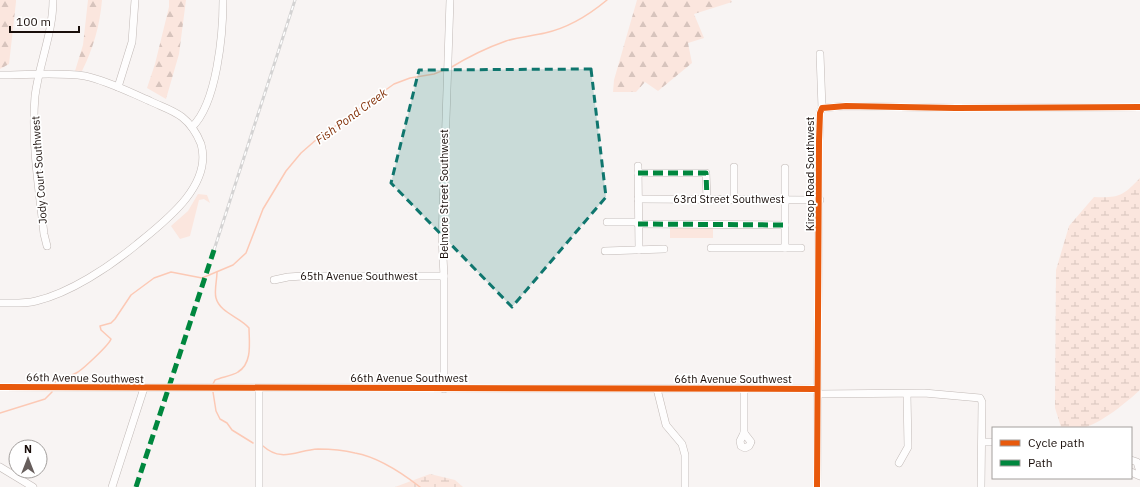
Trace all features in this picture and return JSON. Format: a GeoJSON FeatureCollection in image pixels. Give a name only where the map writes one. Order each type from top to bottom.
{"type":"FeatureCollection","features":[{"type":"Feature","properties":{"kind":"street","name":"Jody Court Southwest"},"geometry":{"type":"LineString","coordinates":[[46,246],[34,131],[35,96],[52,24],[53,0]]}},
{"type":"Feature","properties":{"kind":"street"},"geometry":{"type":"LineString","coordinates":[[118,87],[132,42],[136,0]]}},
{"type":"Feature","properties":{"kind":"street"},"geometry":{"type":"LineString","coordinates":[[192,127],[202,115],[216,71],[220,44],[223,0]]}},
{"type":"Feature","properties":{"kind":"street","name":"Belmore Street Southwest"},"geometry":{"type":"LineString","coordinates":[[444,389],[443,231],[450,0]]}},
{"type":"Feature","properties":{"kind":"street"},"geometry":{"type":"LineString","coordinates":[[820,54],[822,108]]}},
{"type":"Feature","properties":{"kind":"street"},"geometry":{"type":"LineString","coordinates":[[0,75],[84,76],[118,87],[178,115],[192,127],[202,147],[202,170],[193,189],[163,222],[129,251],[82,282],[37,301],[0,303]]}},
{"type":"Feature","properties":{"kind":"street","name":"Kirsop Road Southwest"},"geometry":{"type":"LineString","coordinates":[[817,487],[820,113],[822,108],[846,106],[955,108],[1140,107]]}},
{"type":"Feature","properties":{"kind":"street"},"geometry":{"type":"LineString","coordinates":[[734,167],[734,199]]}},
{"type":"Feature","properties":{"kind":"street"},"geometry":{"type":"LineString","coordinates":[[785,168],[785,248]]}},
{"type":"Feature","properties":{"kind":"street"},"geometry":{"type":"LineString","coordinates":[[639,250],[638,170],[706,173],[707,199]]}},
{"type":"Feature","properties":{"kind":"street","name":"63rd Street Southwest"},"geometry":{"type":"LineString","coordinates":[[638,199],[820,200]]}},
{"type":"Feature","properties":{"kind":"street"},"geometry":{"type":"LineString","coordinates":[[607,222],[785,225]]}},
{"type":"Feature","properties":{"kind":"street"},"geometry":{"type":"LineString","coordinates":[[711,248],[801,248]]}},
{"type":"Feature","properties":{"kind":"street"},"geometry":{"type":"LineString","coordinates":[[604,251],[664,249]]}},
{"type":"Feature","properties":{"kind":"street","name":"65th Avenue Southwest"},"geometry":{"type":"LineString","coordinates":[[274,280],[285,277],[303,276],[444,276]]}},
{"type":"Feature","properties":{"kind":"street","name":"66th Avenue Southwest"},"geometry":{"type":"LineString","coordinates":[[0,387],[744,389],[817,392],[924,393],[980,398],[982,442]]}},
{"type":"Feature","properties":{"kind":"street"},"geometry":{"type":"LineString","coordinates":[[112,487],[144,388]]}},
{"type":"Feature","properties":{"kind":"street"},"geometry":{"type":"LineString","coordinates":[[258,487],[259,388]]}},
{"type":"Feature","properties":{"kind":"street"},"geometry":{"type":"LineString","coordinates":[[658,389],[666,425],[682,444],[685,455],[685,487]]}},
{"type":"Feature","properties":{"kind":"street"},"geometry":{"type":"LineString","coordinates":[[744,389],[744,433]]}},
{"type":"Feature","properties":{"kind":"street"},"geometry":{"type":"LineString","coordinates":[[899,463],[908,447],[907,394]]}},
{"type":"Feature","properties":{"kind":"street"},"geometry":{"type":"LineString","coordinates":[[981,487],[982,442],[992,442]]}},
{"type":"Feature","properties":{"kind":"street"},"geometry":{"type":"LineString","coordinates":[[1132,460],[1138,462],[1140,472]]}},
{"type":"Feature","properties":{"kind":"street"},"geometry":{"type":"LineString","coordinates":[[0,467],[33,487]]}},
{"type":"Feature","properties":{"kind":"highlighted area"},"geometry":{"type":"Polygon","coordinates":[[[591,69],[606,197],[512,307],[391,183],[419,70],[591,69]]]}},
{"type":"Feature","properties":{"kind":"green space"},"geometry":{"type":"Polygon","coordinates":[[[0,0],[16,0],[16,2],[9,64],[0,69],[0,0]]]}},
{"type":"Feature","properties":{"kind":"green space"},"geometry":{"type":"Polygon","coordinates":[[[88,0],[102,0],[100,19],[93,45],[86,63],[82,71],[75,71],[83,45],[88,0]]]}},
{"type":"Feature","properties":{"kind":"green space"},"geometry":{"type":"Polygon","coordinates":[[[169,0],[186,0],[179,54],[166,99],[147,88],[155,64],[169,7],[169,0]]]}},
{"type":"Feature","properties":{"kind":"green space"},"geometry":{"type":"Polygon","coordinates":[[[637,0],[731,0],[732,2],[694,14],[704,38],[688,43],[692,63],[658,91],[645,82],[636,92],[613,92],[614,80],[637,0]]]}},
{"type":"Feature","properties":{"kind":"green space"},"geometry":{"type":"Polygon","coordinates":[[[1140,178],[1140,390],[1124,404],[1092,425],[1085,427],[1061,427],[1055,408],[1056,270],[1069,226],[1094,197],[1120,195],[1129,189],[1140,178]]]}},
{"type":"Feature","properties":{"kind":"green space"},"geometry":{"type":"Polygon","coordinates":[[[198,194],[207,195],[210,203],[204,199],[199,200],[190,236],[180,239],[171,226],[188,211],[198,194]]]}},
{"type":"Feature","properties":{"kind":"green space"},"geometry":{"type":"Polygon","coordinates":[[[670,228],[713,228],[713,238],[670,238],[670,228]]]}},
{"type":"Feature","properties":{"kind":"green space"},"geometry":{"type":"Polygon","coordinates":[[[430,474],[455,480],[463,487],[395,487],[430,474]]]}},
{"type":"Feature","properties":{"kind":"waterway","name":"Fish Pond Creek"},"geometry":{"type":"LineString","coordinates":[[450,68],[477,53],[506,41],[562,28],[586,16],[607,0]]}},
{"type":"Feature","properties":{"kind":"waterway","name":"Fish Pond Creek"},"geometry":{"type":"LineString","coordinates":[[55,382],[78,372],[101,351],[111,339],[101,330],[100,326],[111,323],[131,295],[154,278],[171,272],[202,278],[233,265],[246,253],[263,209],[286,171],[301,153],[317,139],[394,84],[410,78],[434,74],[444,70]]}},
{"type":"Feature","properties":{"kind":"waterway"},"geometry":{"type":"LineString","coordinates":[[213,384],[215,380],[236,373],[243,368],[249,352],[249,328],[226,311],[218,303],[215,292],[217,272]]}},
{"type":"Feature","properties":{"kind":"waterway","name":"Fish Pond Creek"},"geometry":{"type":"LineString","coordinates":[[0,413],[45,399],[52,392]]}},
{"type":"Feature","properties":{"kind":"waterway"},"geometry":{"type":"LineString","coordinates":[[213,392],[216,411],[220,419],[227,423],[232,430],[253,443]]}},
{"type":"Feature","properties":{"kind":"waterway"},"geometry":{"type":"LineString","coordinates":[[263,446],[270,451],[283,455],[318,449],[341,450],[364,455],[389,466],[420,487]]}},
{"type":"Feature","properties":{"kind":"railway"},"geometry":{"type":"LineString","coordinates":[[214,250],[295,0]]}},
{"type":"Feature","properties":{"kind":"marked path"},"geometry":{"type":"LineString","coordinates":[[638,173],[706,173],[707,199]]}},
{"type":"Feature","properties":{"kind":"marked path"},"geometry":{"type":"LineString","coordinates":[[638,224],[785,225]]}},
{"type":"Feature","properties":{"kind":"marked path"},"geometry":{"type":"LineString","coordinates":[[136,487],[214,250]]}},
{"type":"Feature","properties":{"kind":"cycle path"},"geometry":{"type":"LineString","coordinates":[[817,487],[819,141],[820,113],[822,108],[846,106],[955,108],[1140,107]]}},
{"type":"Feature","properties":{"kind":"cycle path"},"geometry":{"type":"LineString","coordinates":[[0,387],[817,389]]}}]}
